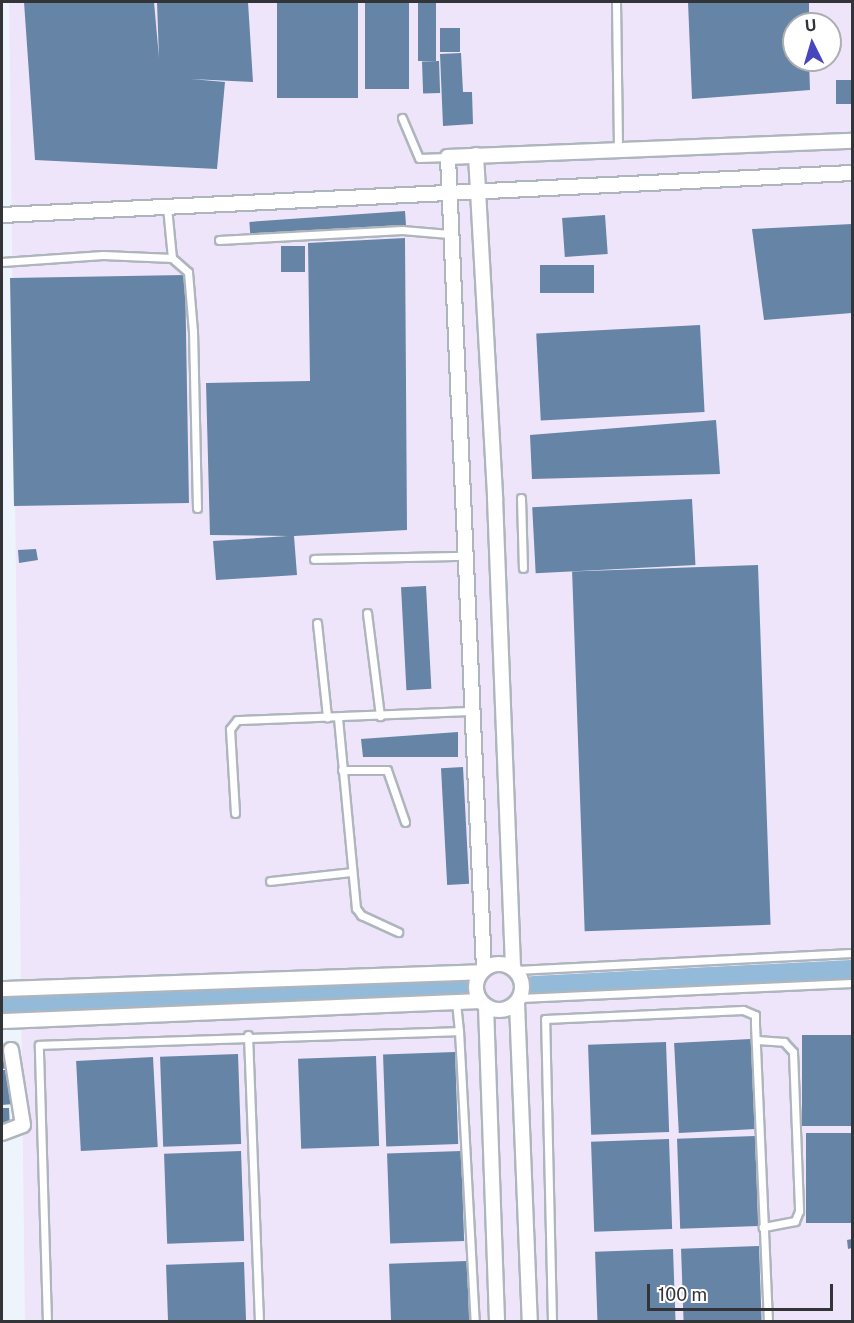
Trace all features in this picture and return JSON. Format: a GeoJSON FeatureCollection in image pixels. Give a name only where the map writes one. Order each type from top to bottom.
{"type":"FeatureCollection","features":[{"type":"Feature","properties":{"kind":"street"},"geometry":{"type":"LineString","coordinates":[[497,1322],[483,1003],[476,983],[483,970],[449,234],[448,157],[618,153],[852,141]]}},
{"type":"Feature","properties":{"kind":"street"},"geometry":{"type":"LineString","coordinates":[[476,155],[495,498],[515,969],[523,986],[518,1000],[530,1322]]}},
{"type":"Feature","properties":{"kind":"street"},"geometry":{"type":"LineString","coordinates":[[2,215],[448,190],[852,173]]}},
{"type":"Feature","properties":{"kind":"street"},"geometry":{"type":"LineString","coordinates":[[2,989],[483,970],[501,963],[515,969]]}},
{"type":"Feature","properties":{"kind":"street"},"geometry":{"type":"LineString","coordinates":[[2,1022],[456,1002],[483,1003],[505,1010],[518,1000]]}},
{"type":"Feature","properties":{"kind":"street"},"geometry":{"type":"LineString","coordinates":[[2,1133],[23,1125],[11,1050]]}},
{"type":"Feature","properties":{"kind":"lane"},"geometry":{"type":"LineString","coordinates":[[616,2],[618,153]]}},
{"type":"Feature","properties":{"kind":"lane"},"geometry":{"type":"LineString","coordinates":[[402,118],[419,158],[448,157]]}},
{"type":"Feature","properties":{"kind":"lane"},"geometry":{"type":"LineString","coordinates":[[167,207],[172,258]]}},
{"type":"Feature","properties":{"kind":"lane"},"geometry":{"type":"LineString","coordinates":[[219,240],[402,230],[449,234]]}},
{"type":"Feature","properties":{"kind":"lane"},"geometry":{"type":"LineString","coordinates":[[2,262],[103,255],[172,258],[188,272],[193,331],[197,508]]}},
{"type":"Feature","properties":{"kind":"lane"},"geometry":{"type":"LineString","coordinates":[[521,498],[523,568]]}},
{"type":"Feature","properties":{"kind":"lane"},"geometry":{"type":"LineString","coordinates":[[314,560],[463,556]]}},
{"type":"Feature","properties":{"kind":"lane"},"geometry":{"type":"LineString","coordinates":[[368,613],[380,716]]}},
{"type":"Feature","properties":{"kind":"lane"},"geometry":{"type":"LineString","coordinates":[[317,623],[327,717]]}},
{"type":"Feature","properties":{"kind":"lane"},"geometry":{"type":"LineString","coordinates":[[235,813],[230,729],[237,720],[338,718],[472,711]]}},
{"type":"Feature","properties":{"kind":"lane"},"geometry":{"type":"LineString","coordinates":[[338,718],[356,909],[361,915],[399,932]]}},
{"type":"Feature","properties":{"kind":"lane"},"geometry":{"type":"LineString","coordinates":[[342,770],[387,770],[405,822]]}},
{"type":"Feature","properties":{"kind":"lane"},"geometry":{"type":"LineString","coordinates":[[270,881],[352,872]]}},
{"type":"Feature","properties":{"kind":"lane"},"geometry":{"type":"LineString","coordinates":[[515,969],[852,953]]}},
{"type":"Feature","properties":{"kind":"lane"},"geometry":{"type":"LineString","coordinates":[[518,1000],[852,983]]}},
{"type":"Feature","properties":{"kind":"lane"},"geometry":{"type":"LineString","coordinates":[[456,1002],[475,1322]]}},
{"type":"Feature","properties":{"kind":"lane"},"geometry":{"type":"LineString","coordinates":[[552,1322],[545,1019],[743,1010],[754,1015],[757,1040],[768,1322]]}},
{"type":"Feature","properties":{"kind":"lane"},"geometry":{"type":"LineString","coordinates":[[47,1322],[39,1045],[248,1035],[459,1031]]}},
{"type":"Feature","properties":{"kind":"lane"},"geometry":{"type":"LineString","coordinates":[[248,1035],[259,1322]]}},
{"type":"Feature","properties":{"kind":"lane"},"geometry":{"type":"LineString","coordinates":[[757,1040],[784,1042],[793,1052],[799,1211],[795,1221],[763,1227]]}},
{"type":"Feature","properties":{"kind":"shaded area"},"geometry":{"type":"Polygon","coordinates":[[[9,2],[852,2],[852,1321],[25,1321],[9,2]]]}},
{"type":"Feature","properties":{"kind":"building"},"geometry":{"type":"Polygon","coordinates":[[[24,2],[154,2],[159,58],[157,2],[248,2],[253,82],[191,79],[225,82],[217,169],[35,160],[24,2]]]}},
{"type":"Feature","properties":{"kind":"building"},"geometry":{"type":"Polygon","coordinates":[[[277,2],[358,2],[358,98],[277,98],[277,2]]]}},
{"type":"Feature","properties":{"kind":"building"},"geometry":{"type":"Polygon","coordinates":[[[365,2],[409,2],[409,89],[365,89],[365,2]]]}},
{"type":"Feature","properties":{"kind":"building"},"geometry":{"type":"Polygon","coordinates":[[[418,2],[436,2],[436,61],[418,61],[418,2]]]}},
{"type":"Feature","properties":{"kind":"building"},"geometry":{"type":"Polygon","coordinates":[[[688,2],[809,2],[809,12],[782,12],[782,72],[809,72],[810,90],[692,99],[688,2]]]}},
{"type":"Feature","properties":{"kind":"building"},"geometry":{"type":"Polygon","coordinates":[[[440,28],[460,28],[460,52],[440,52],[440,28]]]}},
{"type":"Feature","properties":{"kind":"building"},"geometry":{"type":"Polygon","coordinates":[[[461,53],[463,92],[472,92],[473,124],[443,126],[440,54],[461,53]]]}},
{"type":"Feature","properties":{"kind":"building"},"geometry":{"type":"Polygon","coordinates":[[[439,61],[440,93],[423,94],[422,62],[439,61]]]}},
{"type":"Feature","properties":{"kind":"building"},"geometry":{"type":"Polygon","coordinates":[[[836,80],[852,80],[852,104],[836,104],[836,80]]]}},
{"type":"Feature","properties":{"kind":"building"},"geometry":{"type":"Polygon","coordinates":[[[405,211],[406,227],[250,238],[249,222],[405,211]]]}},
{"type":"Feature","properties":{"kind":"building"},"geometry":{"type":"Polygon","coordinates":[[[605,215],[608,254],[565,257],[562,218],[605,215]]]}},
{"type":"Feature","properties":{"kind":"building"},"geometry":{"type":"Polygon","coordinates":[[[852,224],[852,313],[764,320],[752,229],[852,224]]]}},
{"type":"Feature","properties":{"kind":"building"},"geometry":{"type":"Polygon","coordinates":[[[405,238],[407,530],[294,536],[297,575],[216,580],[213,541],[288,536],[210,535],[206,383],[310,381],[308,243],[405,238]]]}},
{"type":"Feature","properties":{"kind":"building"},"geometry":{"type":"Polygon","coordinates":[[[281,246],[305,246],[305,272],[281,272],[281,246]]]}},
{"type":"Feature","properties":{"kind":"building"},"geometry":{"type":"Polygon","coordinates":[[[540,265],[594,265],[594,293],[540,293],[540,265]]]}},
{"type":"Feature","properties":{"kind":"building"},"geometry":{"type":"Polygon","coordinates":[[[185,275],[189,503],[14,506],[10,278],[185,275]]]}},
{"type":"Feature","properties":{"kind":"building"},"geometry":{"type":"Polygon","coordinates":[[[700,325],[705,412],[541,420],[536,334],[700,325]]]}},
{"type":"Feature","properties":{"kind":"building"},"geometry":{"type":"Polygon","coordinates":[[[716,420],[720,474],[532,479],[530,435],[716,420]]]}},
{"type":"Feature","properties":{"kind":"building"},"geometry":{"type":"Polygon","coordinates":[[[692,499],[695,565],[536,573],[532,507],[692,499]]]}},
{"type":"Feature","properties":{"kind":"building"},"geometry":{"type":"Polygon","coordinates":[[[36,549],[38,560],[19,563],[18,550],[36,549]]]}},
{"type":"Feature","properties":{"kind":"building"},"geometry":{"type":"Polygon","coordinates":[[[758,565],[771,925],[585,931],[572,571],[758,565]]]}},
{"type":"Feature","properties":{"kind":"building"},"geometry":{"type":"Polygon","coordinates":[[[426,586],[431,689],[406,690],[401,587],[426,586]]]}},
{"type":"Feature","properties":{"kind":"building"},"geometry":{"type":"Polygon","coordinates":[[[458,732],[458,757],[363,757],[361,739],[458,732]]]}},
{"type":"Feature","properties":{"kind":"building"},"geometry":{"type":"Polygon","coordinates":[[[463,767],[469,884],[447,885],[441,768],[463,767]]]}},
{"type":"Feature","properties":{"kind":"building"},"geometry":{"type":"Polygon","coordinates":[[[802,1035],[852,1035],[852,1126],[802,1126],[802,1035]]]}},
{"type":"Feature","properties":{"kind":"building"},"geometry":{"type":"Polygon","coordinates":[[[751,1039],[756,1129],[679,1133],[674,1043],[751,1039]]]}},
{"type":"Feature","properties":{"kind":"building"},"geometry":{"type":"Polygon","coordinates":[[[666,1042],[669,1132],[591,1135],[588,1045],[666,1042]]]}},
{"type":"Feature","properties":{"kind":"building"},"geometry":{"type":"Polygon","coordinates":[[[455,1052],[458,1144],[386,1146],[383,1055],[455,1052]]]}},
{"type":"Feature","properties":{"kind":"building"},"geometry":{"type":"Polygon","coordinates":[[[238,1054],[241,1144],[163,1147],[160,1057],[238,1054]]]}},
{"type":"Feature","properties":{"kind":"building"},"geometry":{"type":"Polygon","coordinates":[[[2,1056],[7,1056],[8,1068],[2,1069],[2,1056]]]}},
{"type":"Feature","properties":{"kind":"building"},"geometry":{"type":"Polygon","coordinates":[[[376,1056],[379,1146],[301,1149],[298,1059],[376,1056]]]}},
{"type":"Feature","properties":{"kind":"building"},"geometry":{"type":"Polygon","coordinates":[[[153,1057],[158,1147],[81,1151],[76,1061],[153,1057]]]}},
{"type":"Feature","properties":{"kind":"building"},"geometry":{"type":"Polygon","coordinates":[[[2,1070],[10,1070],[13,1104],[2,1105],[2,1070]]]}},
{"type":"Feature","properties":{"kind":"building"},"geometry":{"type":"Polygon","coordinates":[[[2,1108],[9,1108],[10,1129],[2,1130],[2,1108]]]}},
{"type":"Feature","properties":{"kind":"building"},"geometry":{"type":"Polygon","coordinates":[[[806,1133],[852,1133],[852,1223],[806,1223],[806,1133]]]}},
{"type":"Feature","properties":{"kind":"building"},"geometry":{"type":"Polygon","coordinates":[[[755,1136],[758,1226],[680,1229],[677,1139],[755,1136]]]}},
{"type":"Feature","properties":{"kind":"building"},"geometry":{"type":"Polygon","coordinates":[[[669,1139],[672,1229],[594,1232],[591,1142],[669,1139]]]}},
{"type":"Feature","properties":{"kind":"building"},"geometry":{"type":"Polygon","coordinates":[[[241,1151],[244,1241],[167,1244],[164,1154],[241,1151]]]}},
{"type":"Feature","properties":{"kind":"building"},"geometry":{"type":"Polygon","coordinates":[[[461,1151],[464,1241],[390,1244],[387,1154],[461,1151]]]}},
{"type":"Feature","properties":{"kind":"building"},"geometry":{"type":"Polygon","coordinates":[[[852,1239],[852,1248],[848,1249],[847,1240],[852,1239]]]}},
{"type":"Feature","properties":{"kind":"building"},"geometry":{"type":"Polygon","coordinates":[[[759,1246],[762,1322],[684,1322],[681,1249],[759,1246]]]}},
{"type":"Feature","properties":{"kind":"building"},"geometry":{"type":"Polygon","coordinates":[[[673,1249],[676,1322],[598,1322],[595,1252],[673,1249]]]}},
{"type":"Feature","properties":{"kind":"building"},"geometry":{"type":"Polygon","coordinates":[[[467,1261],[469,1322],[391,1322],[389,1264],[467,1261]]]}},
{"type":"Feature","properties":{"kind":"building"},"geometry":{"type":"Polygon","coordinates":[[[244,1262],[246,1322],[168,1322],[166,1265],[244,1262]]]}},
{"type":"Feature","properties":{"kind":"waterway"},"geometry":{"type":"LineString","coordinates":[[534,987],[852,971]]}},
{"type":"Feature","properties":{"kind":"waterway"},"geometry":{"type":"LineString","coordinates":[[2,1006],[469,985]]}}]}
